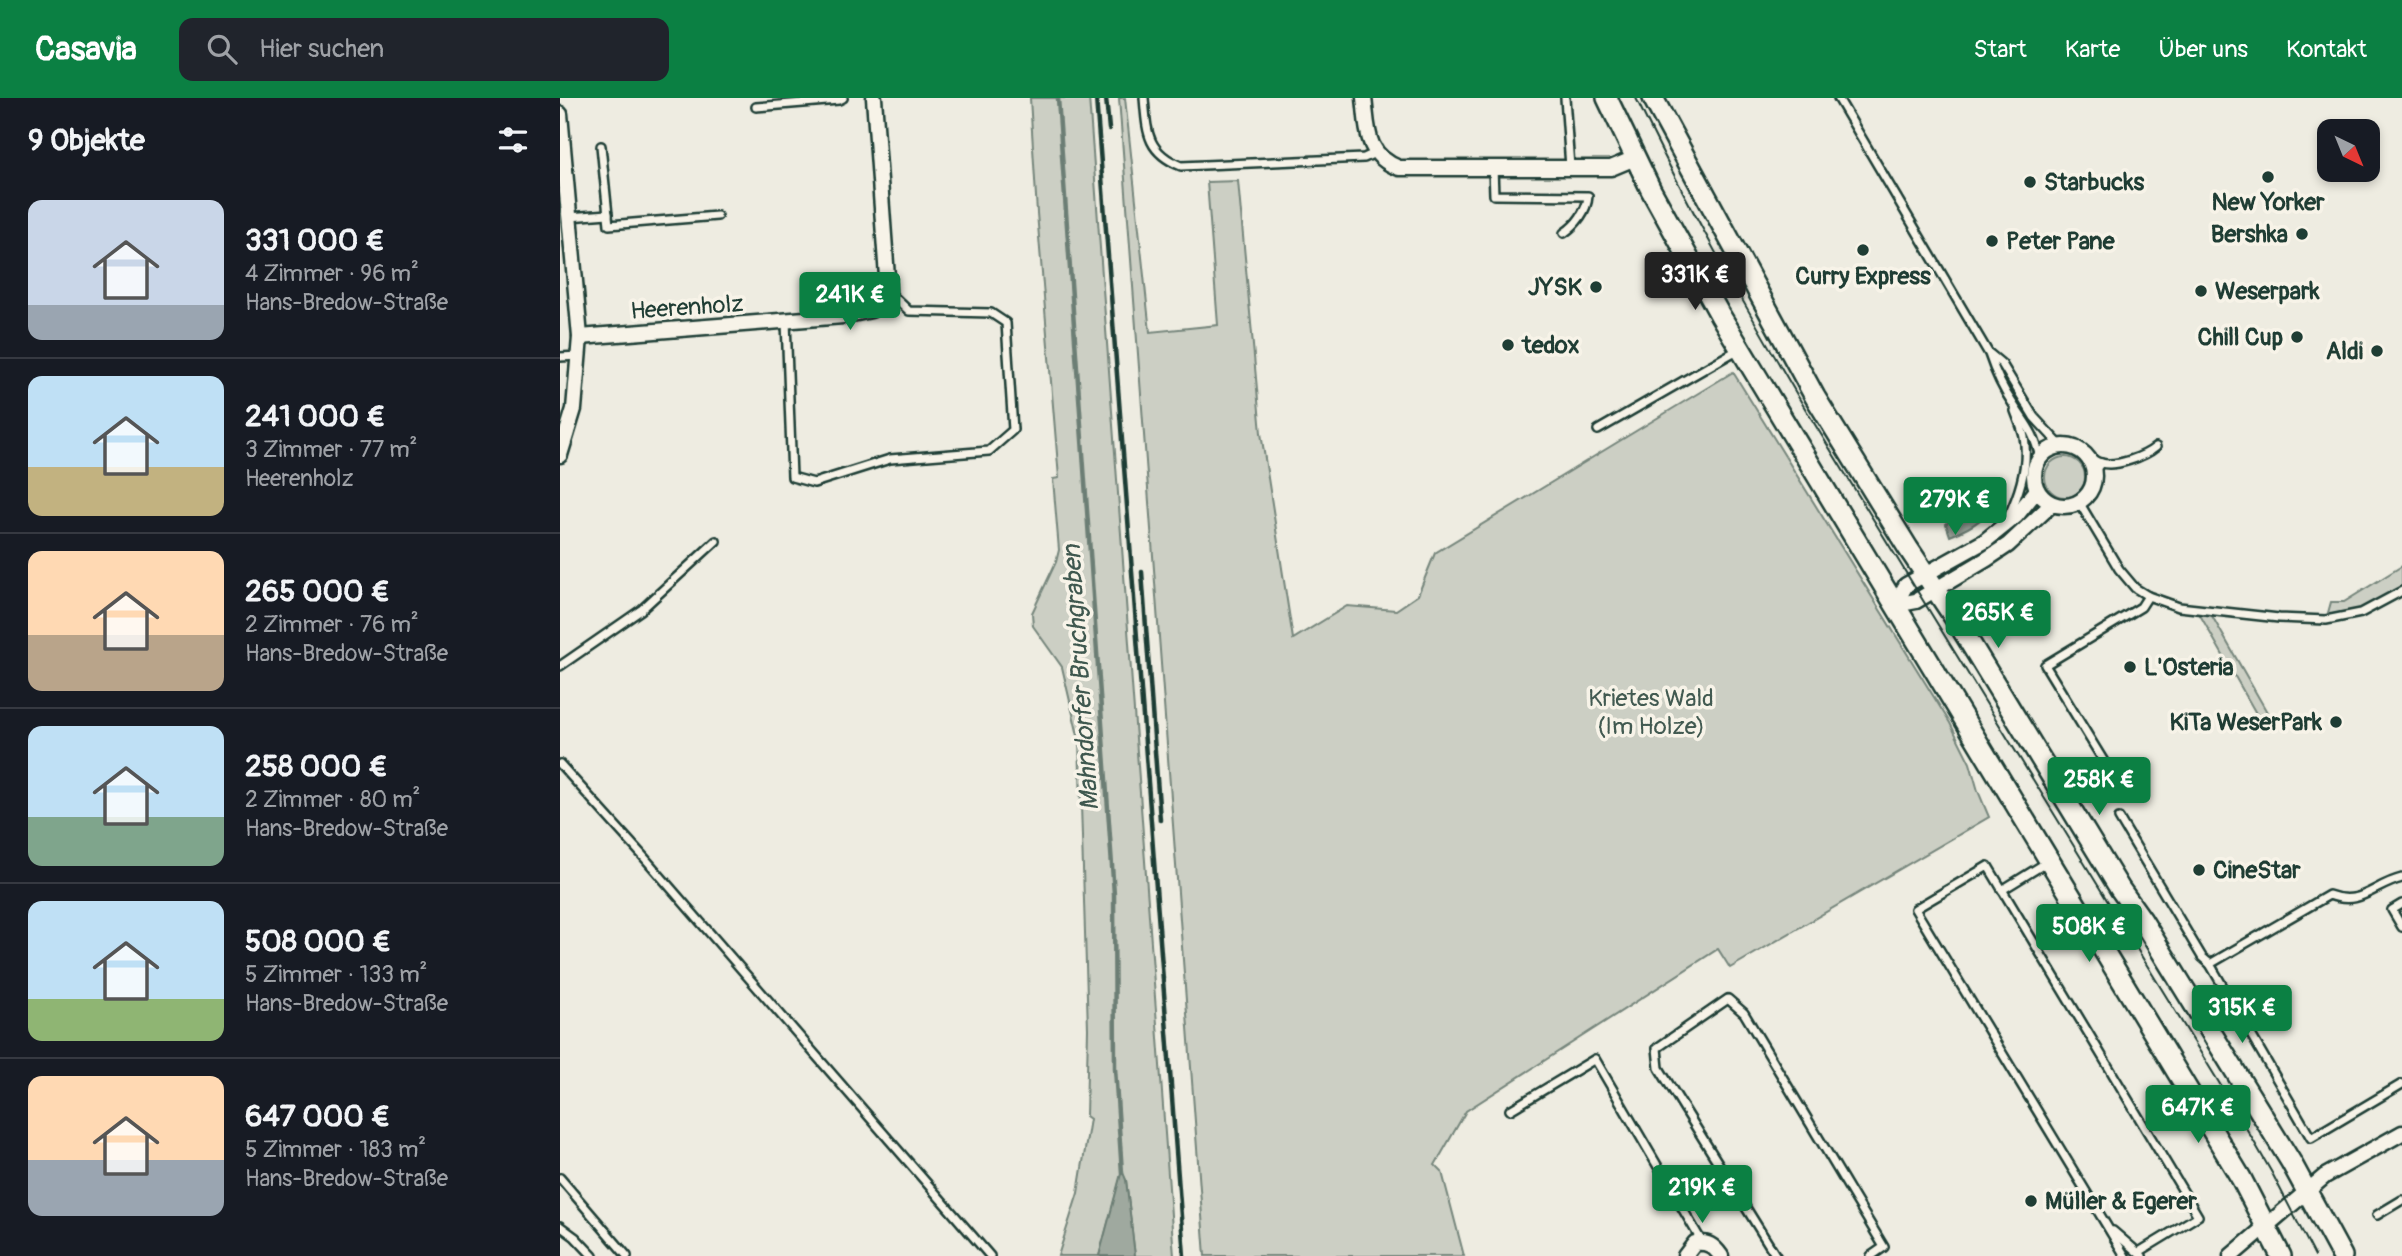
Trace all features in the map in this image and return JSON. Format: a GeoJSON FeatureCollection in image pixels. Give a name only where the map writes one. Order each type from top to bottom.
{"type":"FeatureCollection","features":[{"type":"Feature","properties":{"kind":"main road"},"geometry":{"type":"LineString","coordinates":[[1607,98],[1635,158],[1740,349],[2241,1178],[2281,1256]]}},
{"type":"Feature","properties":{"kind":"main road"},"geometry":{"type":"LineString","coordinates":[[1655,99],[1815,397],[2149,932],[2307,1191],[2342,1256]]}},
{"type":"Feature","properties":{"kind":"street"},"geometry":{"type":"LineString","coordinates":[[874,98],[888,291]]}},
{"type":"Feature","properties":{"kind":"street"},"geometry":{"type":"LineString","coordinates":[[1364,98],[1369,139],[1375,153],[1390,165],[1399,168],[1611,168],[1635,158]]}},
{"type":"Feature","properties":{"kind":"street"},"geometry":{"type":"LineString","coordinates":[[560,114],[580,337],[574,409],[560,455]]}},
{"type":"Feature","properties":{"kind":"street","name":"Heerenholz"},"geometry":{"type":"LineString","coordinates":[[580,337],[843,316],[871,310],[888,291]]}},
{"type":"Feature","properties":{"kind":"street"},"geometry":{"type":"LineString","coordinates":[[2062,446],[2070,446],[2085,454],[2098,467],[2092,489],[2080,502],[2071,506],[2052,504],[2037,490],[2034,479],[2040,458],[2050,450],[2062,446]]}},
{"type":"Feature","properties":{"kind":"street"},"geometry":{"type":"LineString","coordinates":[[1895,605],[1916,601],[1930,581],[2002,528],[2026,506],[2037,490]]}},
{"type":"Feature","properties":{"kind":"street"},"geometry":{"type":"LineString","coordinates":[[1930,581],[2008,545],[2052,504]]}},
{"type":"Feature","properties":{"kind":"street"},"geometry":{"type":"LineString","coordinates":[[2231,1256],[2307,1191],[2342,1166],[2402,1133]]}},
{"type":"Feature","properties":{"kind":"street"},"geometry":{"type":"LineString","coordinates":[[1685,1256],[1695,1243],[1702,1242],[1715,1247],[1721,1256]]}},
{"type":"Feature","properties":{"kind":"lane"},"geometry":{"type":"LineString","coordinates":[[756,107],[843,98]]}},
{"type":"Feature","properties":{"kind":"lane"},"geometry":{"type":"LineString","coordinates":[[1144,98],[1148,139],[1169,161],[1181,166],[1364,158],[1375,153]]}},
{"type":"Feature","properties":{"kind":"lane"},"geometry":{"type":"LineString","coordinates":[[1565,98],[1570,168]]}},
{"type":"Feature","properties":{"kind":"lane"},"geometry":{"type":"LineString","coordinates":[[1838,98],[1989,354],[1995,372],[2014,407],[2024,437],[2025,456],[2017,499],[2002,528]]}},
{"type":"Feature","properties":{"kind":"lane"},"geometry":{"type":"LineString","coordinates":[[601,146],[609,225],[717,216]]}},
{"type":"Feature","properties":{"kind":"lane"},"geometry":{"type":"LineString","coordinates":[[1493,168],[1494,195],[1588,196],[1587,206],[1572,228],[1564,233]]}},
{"type":"Feature","properties":{"kind":"lane"},"geometry":{"type":"LineString","coordinates":[[569,217],[608,214]]}},
{"type":"Feature","properties":{"kind":"lane"},"geometry":{"type":"LineString","coordinates":[[786,321],[792,477],[814,483],[890,459],[989,452],[1013,430],[1006,323],[990,313],[909,311],[888,291]]}},
{"type":"Feature","properties":{"kind":"lane"},"geometry":{"type":"LineString","coordinates":[[1598,430],[1740,349]]}},
{"type":"Feature","properties":{"kind":"lane"},"geometry":{"type":"LineString","coordinates":[[1989,354],[2002,364],[2034,417],[2062,446]]}},
{"type":"Feature","properties":{"kind":"lane"},"geometry":{"type":"LineString","coordinates":[[560,357],[580,356]]}},
{"type":"Feature","properties":{"kind":"lane"},"geometry":{"type":"LineString","coordinates":[[2014,407],[2025,419],[2036,439],[2040,458]]}},
{"type":"Feature","properties":{"kind":"lane"},"geometry":{"type":"LineString","coordinates":[[2098,467],[2144,457],[2156,447]]}},
{"type":"Feature","properties":{"kind":"lane"},"geometry":{"type":"LineString","coordinates":[[2080,502],[2119,569],[2135,588],[2148,596],[2179,607],[2278,618],[2326,620],[2361,613],[2402,592]]}},
{"type":"Feature","properties":{"kind":"lane"},"geometry":{"type":"LineString","coordinates":[[560,666],[641,610],[716,541]]}},
{"type":"Feature","properties":{"kind":"lane"},"geometry":{"type":"LineString","coordinates":[[2069,805],[2114,778],[2045,665],[2141,607],[2148,596]]}},
{"type":"Feature","properties":{"kind":"lane"},"geometry":{"type":"LineString","coordinates":[[560,765],[643,856],[990,1256]]}},
{"type":"Feature","properties":{"kind":"lane"},"geometry":{"type":"LineString","coordinates":[[2119,818],[2202,957],[2210,964],[2311,1138],[2402,1084]]}},
{"type":"Feature","properties":{"kind":"lane"},"geometry":{"type":"LineString","coordinates":[[2002,890],[2050,860]]}},
{"type":"Feature","properties":{"kind":"lane"},"geometry":{"type":"LineString","coordinates":[[2107,1226],[2140,1254],[2198,1216],[1988,866],[1915,909],[2107,1226],[2126,1256]]}},
{"type":"Feature","properties":{"kind":"lane"},"geometry":{"type":"LineString","coordinates":[[2210,964],[2329,895],[2343,900],[2359,898],[2392,880],[2402,878]]}},
{"type":"Feature","properties":{"kind":"lane"},"geometry":{"type":"LineString","coordinates":[[2402,904],[2392,910],[2402,928]]}},
{"type":"Feature","properties":{"kind":"lane"},"geometry":{"type":"LineString","coordinates":[[1776,1256],[1659,1068],[1657,1048],[1728,999],[1744,1013],[1884,1247],[1871,1256]]}},
{"type":"Feature","properties":{"kind":"lane"},"geometry":{"type":"LineString","coordinates":[[1510,1110],[1595,1059],[1702,1242]]}},
{"type":"Feature","properties":{"kind":"lane"},"geometry":{"type":"LineString","coordinates":[[560,1178],[627,1256]]}},
{"type":"Feature","properties":{"kind":"lane"},"geometry":{"type":"LineString","coordinates":[[2376,1215],[2402,1200]]}},
{"type":"Feature","properties":{"kind":"lane"},"geometry":{"type":"LineString","coordinates":[[560,1226],[593,1256]]}},
{"type":"Feature","properties":{"kind":"green space"},"geometry":{"type":"Polygon","coordinates":[[[1030,98],[1089,98],[1174,1256],[1135,1256],[1126,1180],[1122,1172],[1099,1256],[1058,1256],[1078,1193],[1090,1119],[1086,1116],[1088,1029],[1079,740],[1062,667],[1033,626],[1032,613],[1059,550],[1053,479],[1059,478],[1030,98]]]}},
{"type":"Feature","properties":{"kind":"green space","name":"Krietes Wald (Im Holze)"},"geometry":{"type":"Polygon","coordinates":[[[1119,98],[1125,98],[1150,332],[1218,325],[1207,182],[1238,181],[1261,433],[1293,639],[1347,606],[1396,610],[1418,595],[1435,553],[1733,372],[1950,723],[1970,763],[1989,817],[1730,968],[1718,949],[1466,1111],[1435,1165],[1442,1172],[1464,1256],[1205,1256],[1119,98]]]}},
{"type":"Feature","properties":{"kind":"green space"},"geometry":{"type":"Polygon","coordinates":[[[2065,457],[2073,458],[2079,463],[2084,469],[2084,485],[2079,491],[2073,496],[2065,497],[2057,496],[2051,491],[2046,485],[2045,477],[2046,469],[2051,463],[2057,458],[2065,457]]]}},
{"type":"Feature","properties":{"kind":"green space"},"geometry":{"type":"Polygon","coordinates":[[[2402,566],[2402,591],[2378,606],[2326,620],[2331,602],[2344,602],[2402,566]]]}},
{"type":"Feature","properties":{"kind":"green space"},"geometry":{"type":"Polygon","coordinates":[[[2196,608],[2208,609],[2271,719],[2262,724],[2196,608]]]}},
{"type":"Feature","properties":{"kind":"shaded area"},"geometry":{"type":"Polygon","coordinates":[[[1999,493],[1980,520],[1950,536],[1946,524],[1977,501],[1999,493]]]}},
{"type":"Feature","properties":{"kind":"shaded area"},"geometry":{"type":"Polygon","coordinates":[[[1122,1170],[1126,1180],[1135,1256],[1099,1256],[1122,1170]]]}},
{"type":"Feature","properties":{"kind":"waterway","name":"Mahndorfer Bruchgraben"},"geometry":{"type":"LineString","coordinates":[[1058,98],[1114,894],[1115,1068],[1122,1173]]}},
{"type":"Feature","properties":{"kind":"tram line"},"geometry":{"type":"LineString","coordinates":[[1636,98],[1695,215],[1803,405],[2234,1107],[2315,1256]]}},
{"type":"Feature","properties":{"kind":"railway"},"geometry":{"type":"LineString","coordinates":[[1096,98],[1184,1256]]}},
{"type":"Feature","properties":{"kind":"railway"},"geometry":{"type":"LineString","coordinates":[[1106,98],[1109,129]]}},
{"type":"Feature","properties":{"kind":"railway"},"geometry":{"type":"LineString","coordinates":[[1142,572],[1160,820]]}},
{"type":"Feature","properties":{"kind":"place","name":"New Yorker"},"geometry":{"type":"Point","coordinates":[2268,177]}},
{"type":"Feature","properties":{"kind":"place","name":"Starbucks"},"geometry":{"type":"Point","coordinates":[2030,182]}},
{"type":"Feature","properties":{"kind":"place","name":"Bershka"},"geometry":{"type":"Point","coordinates":[2302,234]}},
{"type":"Feature","properties":{"kind":"place","name":"Peter Pane"},"geometry":{"type":"Point","coordinates":[1992,241]}},
{"type":"Feature","properties":{"kind":"place","name":"Curry Express"},"geometry":{"type":"Point","coordinates":[1863,250]}},
{"type":"Feature","properties":{"kind":"place","name":"JYSK"},"geometry":{"type":"Point","coordinates":[1596,287]}},
{"type":"Feature","properties":{"kind":"place","name":"Weserpark"},"geometry":{"type":"Point","coordinates":[2201,291]}},
{"type":"Feature","properties":{"kind":"place","name":"Chill Cup"},"geometry":{"type":"Point","coordinates":[2297,337]}},
{"type":"Feature","properties":{"kind":"place","name":"tedox"},"geometry":{"type":"Point","coordinates":[1508,345]}},
{"type":"Feature","properties":{"kind":"place","name":"Aldi"},"geometry":{"type":"Point","coordinates":[2377,351]}},
{"type":"Feature","properties":{"kind":"place","name":"L'Osteria"},"geometry":{"type":"Point","coordinates":[2130,667]}},
{"type":"Feature","properties":{"kind":"place","name":"KiTa WeserPark"},"geometry":{"type":"Point","coordinates":[2336,722]}},
{"type":"Feature","properties":{"kind":"place","name":"CineStar"},"geometry":{"type":"Point","coordinates":[2199,870]}},
{"type":"Feature","properties":{"kind":"place","name":"Müller & Egerer"},"geometry":{"type":"Point","coordinates":[2031,1201]}}]}
